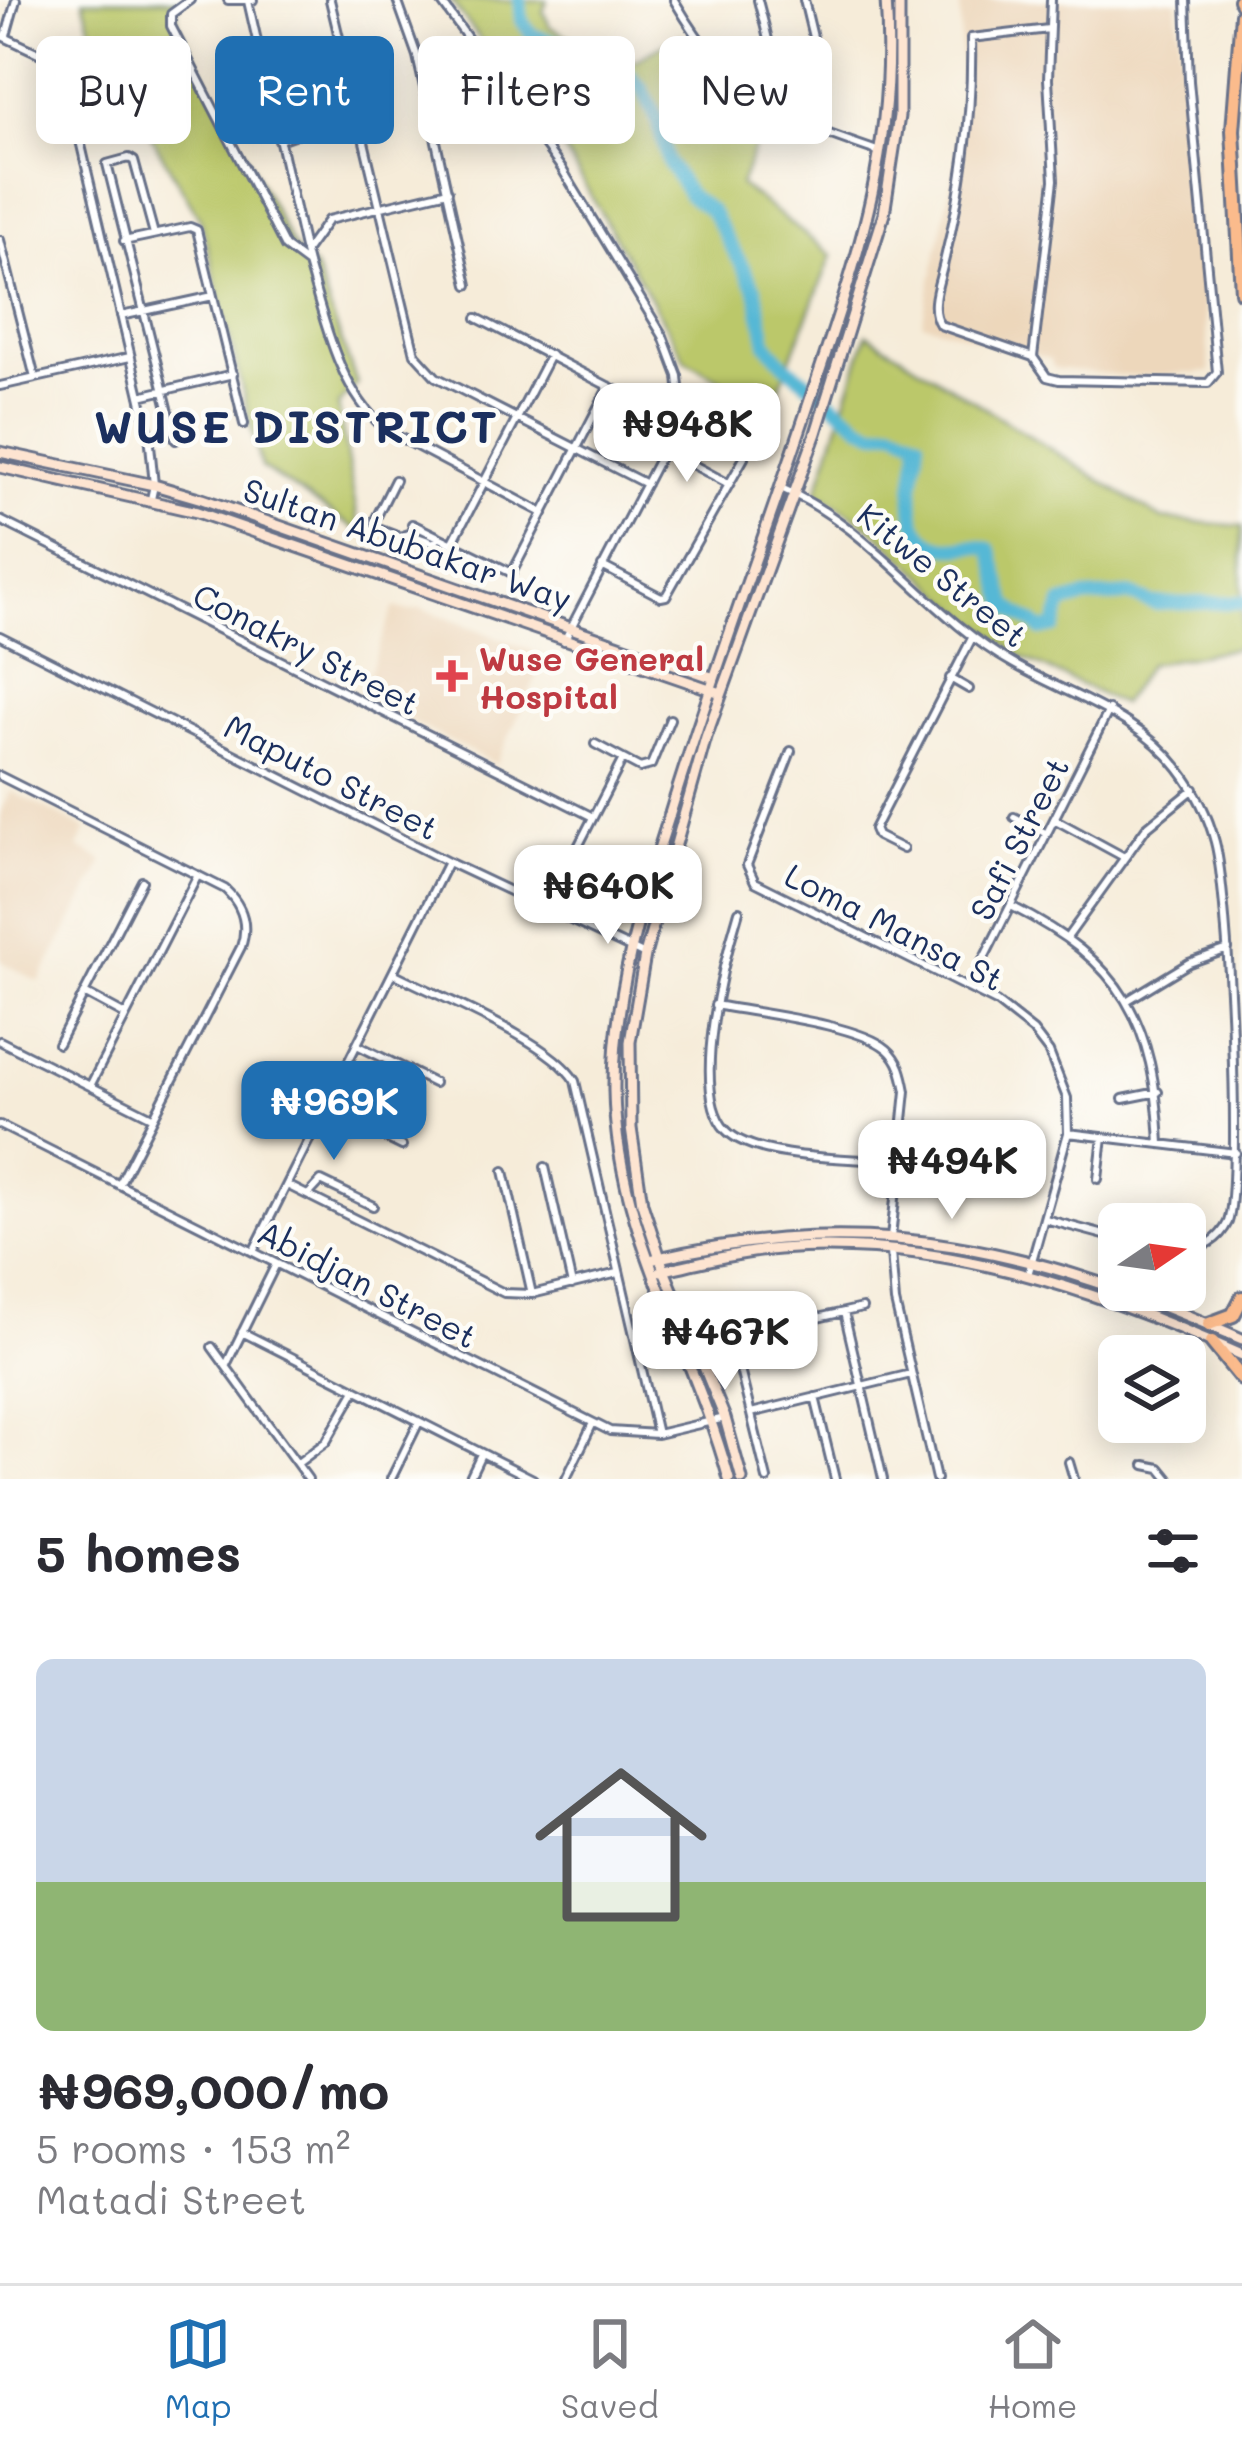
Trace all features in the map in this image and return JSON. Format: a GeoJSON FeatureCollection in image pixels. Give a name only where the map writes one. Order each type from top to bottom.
{"type":"FeatureCollection","features":[{"type":"Feature","properties":{"kind":"highway"},"geometry":{"type":"LineString","coordinates":[[1242,14],[1232,130],[1242,292]]}},
{"type":"Feature","properties":{"kind":"highway"},"geometry":{"type":"LineString","coordinates":[[1209,1324],[1233,1315],[1242,1298]]}},
{"type":"Feature","properties":{"kind":"highway"},"geometry":{"type":"LineString","coordinates":[[1213,1342],[1242,1379]]}},
{"type":"Feature","properties":{"kind":"main road"},"geometry":{"type":"LineString","coordinates":[[729,1479],[711,1422],[650,1274],[621,1165],[614,1092],[616,1040],[631,950],[710,683],[781,488],[864,236],[882,152],[888,69],[886,0]]}},
{"type":"Feature","properties":{"kind":"main road"},"geometry":{"type":"LineString","coordinates":[[742,1479],[725,1418],[659,1258],[642,1203],[628,1092],[635,996],[723,688],[816,433],[884,214],[896,156],[899,0]]}},
{"type":"Feature","properties":{"kind":"main road","name":"Sultan Abubakar Way"},"geometry":{"type":"LineString","coordinates":[[0,452],[154,485],[310,535],[723,688]]}},
{"type":"Feature","properties":{"kind":"main road","name":"Sultan Abubakar Way"},"geometry":{"type":"LineString","coordinates":[[0,467],[151,499],[274,537],[564,640],[710,683]]}},
{"type":"Feature","properties":{"kind":"main road"},"geometry":{"type":"LineString","coordinates":[[646,1261],[774,1237],[891,1236],[1031,1262],[1242,1339]]}},
{"type":"Feature","properties":{"kind":"main road"},"geometry":{"type":"LineString","coordinates":[[650,1274],[776,1249],[891,1250],[1028,1275],[1113,1302],[1242,1355]]}},
{"type":"Feature","properties":{"kind":"street"},"geometry":{"type":"LineString","coordinates":[[16,0],[3,36],[49,58],[65,88],[154,459],[151,499]]}},
{"type":"Feature","properties":{"kind":"street"},"geometry":{"type":"LineString","coordinates":[[190,0],[174,10],[171,26],[285,247],[308,264]]}},
{"type":"Feature","properties":{"kind":"street"},"geometry":{"type":"LineString","coordinates":[[229,0],[250,0],[257,36]]}},
{"type":"Feature","properties":{"kind":"street"},"geometry":{"type":"LineString","coordinates":[[330,0],[415,354],[422,365],[436,377],[646,484]]}},
{"type":"Feature","properties":{"kind":"street"},"geometry":{"type":"LineString","coordinates":[[397,0],[417,56],[468,285]]}},
{"type":"Feature","properties":{"kind":"street"},"geometry":{"type":"LineString","coordinates":[[440,0],[562,169],[672,354],[680,398],[664,449],[564,640]]}},
{"type":"Feature","properties":{"kind":"street"},"geometry":{"type":"LineString","coordinates":[[674,0],[698,36]]}},
{"type":"Feature","properties":{"kind":"street"},"geometry":{"type":"LineString","coordinates":[[758,0],[767,36]]}},
{"type":"Feature","properties":{"kind":"street"},"geometry":{"type":"LineString","coordinates":[[804,0],[812,36]]}},
{"type":"Feature","properties":{"kind":"street"},"geometry":{"type":"LineString","coordinates":[[1051,0],[1049,108],[1054,179],[1033,357],[1040,371],[1059,380],[1208,383],[1217,372],[1186,0]]}},
{"type":"Feature","properties":{"kind":"street"},"geometry":{"type":"LineString","coordinates":[[1033,357],[940,325],[934,306],[962,191],[970,121],[971,38],[1050,28]]}},
{"type":"Feature","properties":{"kind":"street"},"geometry":{"type":"LineString","coordinates":[[832,132],[896,156]]}},
{"type":"Feature","properties":{"kind":"street"},"geometry":{"type":"LineString","coordinates":[[280,144],[304,252],[343,372],[370,416],[386,430],[543,513]]}},
{"type":"Feature","properties":{"kind":"street"},"geometry":{"type":"LineString","coordinates":[[154,235],[134,161],[129,158],[105,167],[176,440]]}},
{"type":"Feature","properties":{"kind":"street"},"geometry":{"type":"LineString","coordinates":[[304,252],[328,220],[448,191]]}},
{"type":"Feature","properties":{"kind":"street"},"geometry":{"type":"LineString","coordinates":[[124,241],[190,227],[197,230],[244,424]]}},
{"type":"Feature","properties":{"kind":"street"},"geometry":{"type":"LineString","coordinates":[[0,240],[35,378]]}},
{"type":"Feature","properties":{"kind":"street"},"geometry":{"type":"LineString","coordinates":[[121,316],[213,296]]}},
{"type":"Feature","properties":{"kind":"street"},"geometry":{"type":"LineString","coordinates":[[477,318],[625,395]]}},
{"type":"Feature","properties":{"kind":"street"},"geometry":{"type":"LineString","coordinates":[[452,544],[550,355]]}},
{"type":"Feature","properties":{"kind":"street"},"geometry":{"type":"LineString","coordinates":[[0,386],[130,357]]}},
{"type":"Feature","properties":{"kind":"street"},"geometry":{"type":"LineString","coordinates":[[140,395],[232,374]]}},
{"type":"Feature","properties":{"kind":"street"},"geometry":{"type":"LineString","coordinates":[[412,524],[512,573],[609,386]]}},
{"type":"Feature","properties":{"kind":"street"},"geometry":{"type":"LineString","coordinates":[[664,449],[729,484]]}},
{"type":"Feature","properties":{"kind":"street"},"geometry":{"type":"LineString","coordinates":[[602,566],[666,596],[744,458]]}},
{"type":"Feature","properties":{"kind":"street"},"geometry":{"type":"LineString","coordinates":[[395,480],[374,522],[376,528],[434,543],[439,537]]}},
{"type":"Feature","properties":{"kind":"street","name":"Kitwe Street"},"geometry":{"type":"LineString","coordinates":[[781,488],[827,511],[866,541],[973,638],[1010,662],[1109,710],[1163,748],[1194,789],[1216,844],[1228,949],[1236,1153],[1229,1221],[1218,1238],[1206,1245]]}},
{"type":"Feature","properties":{"kind":"street","name":"Conakry Street"},"geometry":{"type":"LineString","coordinates":[[0,520],[593,817]]}},
{"type":"Feature","properties":{"kind":"street","name":"Maputo Street"},"geometry":{"type":"LineString","coordinates":[[0,636],[448,862],[645,955]]}},
{"type":"Feature","properties":{"kind":"street"},"geometry":{"type":"LineString","coordinates":[[903,849],[874,830],[973,638]]}},
{"type":"Feature","properties":{"kind":"street"},"geometry":{"type":"LineString","coordinates":[[950,678],[968,689]]}},
{"type":"Feature","properties":{"kind":"street","name":"Safi Street"},"geometry":{"type":"LineString","coordinates":[[969,988],[1109,710]]}},
{"type":"Feature","properties":{"kind":"street"},"geometry":{"type":"LineString","coordinates":[[595,744],[640,768],[651,766],[670,718]]}},
{"type":"Feature","properties":{"kind":"street","name":"Loma Mansa St"},"geometry":{"type":"LineString","coordinates":[[790,751],[748,865],[755,883],[969,988],[1014,1014],[1049,1052],[1067,1098],[1068,1133],[1028,1275]]}},
{"type":"Feature","properties":{"kind":"street"},"geometry":{"type":"LineString","coordinates":[[546,909],[623,758]]}},
{"type":"Feature","properties":{"kind":"street"},"geometry":{"type":"LineString","coordinates":[[0,776],[198,875],[237,901],[243,916],[245,936],[119,1185]]}},
{"type":"Feature","properties":{"kind":"street"},"geometry":{"type":"LineString","coordinates":[[1068,937],[1163,811],[1194,789]]}},
{"type":"Feature","properties":{"kind":"street"},"geometry":{"type":"LineString","coordinates":[[1014,817],[1047,834]]}},
{"type":"Feature","properties":{"kind":"street"},"geometry":{"type":"LineString","coordinates":[[1054,819],[1124,857]]}},
{"type":"Feature","properties":{"kind":"street"},"geometry":{"type":"LineString","coordinates":[[253,1252],[448,862]]}},
{"type":"Feature","properties":{"kind":"street"},"geometry":{"type":"LineString","coordinates":[[90,1086],[198,875]]}},
{"type":"Feature","properties":{"kind":"street"},"geometry":{"type":"LineString","coordinates":[[58,1044],[142,881]]}},
{"type":"Feature","properties":{"kind":"street"},"geometry":{"type":"LineString","coordinates":[[1011,905],[1068,937],[1128,1000],[1158,1092],[1160,1144]]}},
{"type":"Feature","properties":{"kind":"street"},"geometry":{"type":"LineString","coordinates":[[739,911],[715,1005],[711,1085],[715,1109],[730,1133],[769,1150],[899,1162]]}},
{"type":"Feature","properties":{"kind":"street"},"geometry":{"type":"LineString","coordinates":[[1128,1000],[1189,964],[1228,949]]}},
{"type":"Feature","properties":{"kind":"street"},"geometry":{"type":"LineString","coordinates":[[393,973],[565,1065],[575,1081],[657,1434]]}},
{"type":"Feature","properties":{"kind":"street"},"geometry":{"type":"LineString","coordinates":[[85,994],[125,1016]]}},
{"type":"Feature","properties":{"kind":"street"},"geometry":{"type":"LineString","coordinates":[[715,1005],[858,1034],[891,1052],[902,1069],[906,1091],[891,1236],[892,1289],[936,1479]]}},
{"type":"Feature","properties":{"kind":"street"},"geometry":{"type":"LineString","coordinates":[[0,1041],[153,1118]]}},
{"type":"Feature","properties":{"kind":"street"},"geometry":{"type":"LineString","coordinates":[[357,1045],[434,1083]]}},
{"type":"Feature","properties":{"kind":"street"},"geometry":{"type":"LineString","coordinates":[[1123,1099],[1158,1092]]}},
{"type":"Feature","properties":{"kind":"street"},"geometry":{"type":"LineString","coordinates":[[325,1108],[402,1146]]}},
{"type":"Feature","properties":{"kind":"street","name":"Abidjan Street"},"geometry":{"type":"LineString","coordinates":[[0,1125],[593,1423],[630,1436],[725,1418]]}},
{"type":"Feature","properties":{"kind":"street"},"geometry":{"type":"LineString","coordinates":[[1068,1133],[1236,1153]]}},
{"type":"Feature","properties":{"kind":"street"},"geometry":{"type":"LineString","coordinates":[[1098,1179],[1103,1138]]}},
{"type":"Feature","properties":{"kind":"street"},"geometry":{"type":"LineString","coordinates":[[545,1167],[572,1286]]}},
{"type":"Feature","properties":{"kind":"street"},"geometry":{"type":"LineString","coordinates":[[504,1171],[532,1294]]}},
{"type":"Feature","properties":{"kind":"street"},"geometry":{"type":"LineString","coordinates":[[308,1195],[321,1181],[373,1206]]}},
{"type":"Feature","properties":{"kind":"street"},"geometry":{"type":"LineString","coordinates":[[287,1185],[494,1289],[532,1294],[618,1274]]}},
{"type":"Feature","properties":{"kind":"street"},"geometry":{"type":"LineString","coordinates":[[1045,1219],[1098,1233]]}},
{"type":"Feature","properties":{"kind":"street"},"geometry":{"type":"LineString","coordinates":[[227,1363],[276,1264]]}},
{"type":"Feature","properties":{"kind":"street"},"geometry":{"type":"LineString","coordinates":[[722,1297],[767,1479]]}},
{"type":"Feature","properties":{"kind":"street"},"geometry":{"type":"LineString","coordinates":[[746,1334],[862,1308]]}},
{"type":"Feature","properties":{"kind":"street"},"geometry":{"type":"LineString","coordinates":[[844,1312],[884,1479]]}},
{"type":"Feature","properties":{"kind":"street"},"geometry":{"type":"LineString","coordinates":[[242,1332],[517,1475],[533,1479]]}},
{"type":"Feature","properties":{"kind":"street"},"geometry":{"type":"LineString","coordinates":[[212,1347],[308,1479]]}},
{"type":"Feature","properties":{"kind":"street"},"geometry":{"type":"LineString","coordinates":[[751,1413],[912,1374]]}},
{"type":"Feature","properties":{"kind":"street"},"geometry":{"type":"LineString","coordinates":[[298,1462],[326,1442],[356,1390]]}},
{"type":"Feature","properties":{"kind":"street"},"geometry":{"type":"LineString","coordinates":[[815,1397],[835,1479]]}},
{"type":"Feature","properties":{"kind":"street"},"geometry":{"type":"LineString","coordinates":[[391,1479],[419,1422]]}},
{"type":"Feature","properties":{"kind":"street"},"geometry":{"type":"LineString","coordinates":[[566,1479],[593,1423]]}},
{"type":"Feature","properties":{"kind":"street"},"geometry":{"type":"LineString","coordinates":[[470,1479],[481,1454]]}},
{"type":"Feature","properties":{"kind":"street"},"geometry":{"type":"LineString","coordinates":[[1069,1462],[1074,1479]]}},
{"type":"Feature","properties":{"kind":"street"},"geometry":{"type":"LineString","coordinates":[[1145,1465],[1160,1468],[1169,1479]]}},
{"type":"Feature","properties":{"kind":"shaded area"},"geometry":{"type":"Polygon","coordinates":[[[960,0],[1176,0],[1210,372],[1127,376],[1053,368],[1050,359],[922,323],[962,134],[960,0]]]}},
{"type":"Feature","properties":{"kind":"shaded area","name":"Wuse General Hospital"},"geometry":{"type":"Polygon","coordinates":[[[394,607],[421,608],[546,656],[496,764],[360,696],[394,607]]]}},
{"type":"Feature","properties":{"kind":"shaded area"},"geometry":{"type":"Polygon","coordinates":[[[11,791],[86,829],[78,848],[104,861],[39,982],[0,961],[0,812],[11,791]]]}},
{"type":"Feature","properties":{"kind":"green space"},"geometry":{"type":"Polygon","coordinates":[[[83,0],[176,0],[185,36],[93,36],[83,0]]]}},
{"type":"Feature","properties":{"kind":"green space"},"geometry":{"type":"Polygon","coordinates":[[[450,0],[547,0],[543,11],[550,27],[568,36],[477,36],[450,0]]]}},
{"type":"Feature","properties":{"kind":"green space"},"geometry":{"type":"Polygon","coordinates":[[[659,47],[659,144],[756,144],[740,185],[832,255],[771,408],[686,360],[560,144],[635,144],[635,60],[659,47]]]}},
{"type":"Feature","properties":{"kind":"green space"},"geometry":{"type":"Polygon","coordinates":[[[191,48],[215,95],[215,144],[240,144],[293,247],[315,268],[357,384],[338,405],[360,532],[261,467],[201,221],[156,144],[191,144],[191,48]]]}},
{"type":"Feature","properties":{"kind":"green space"},"geometry":{"type":"Polygon","coordinates":[[[867,334],[1162,519],[1242,526],[1242,647],[1149,664],[1121,704],[1022,657],[953,603],[870,527],[817,492],[867,334]]]}},
{"type":"Feature","properties":{"kind":"waterway"},"geometry":{"type":"LineString","coordinates":[[520,0],[522,21],[532,35],[623,68],[642,88],[657,119],[668,162],[689,195],[711,211],[756,290],[767,344],[784,364],[861,425],[875,432],[895,429],[919,440],[912,501],[919,529],[928,539],[948,547],[990,549],[1009,606],[1041,630],[1055,627],[1062,604],[1083,598],[1130,595],[1155,604],[1242,602]]}},
{"type":"Feature","properties":{"kind":"place","name":"Wuse General Hospital"},"geometry":{"type":"Point","coordinates":[452,676]}},
{"type":"Feature","properties":{"kind":"district","name":"WUSE DISTRICT"},"geometry":{"type":"Point","coordinates":[297,425]}}]}
